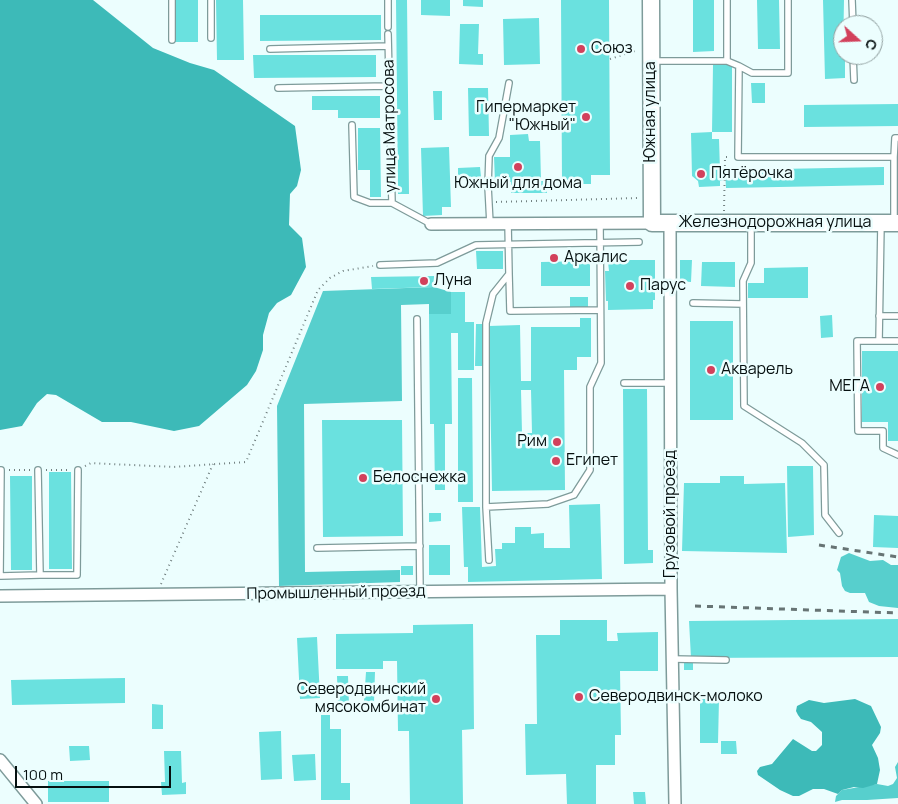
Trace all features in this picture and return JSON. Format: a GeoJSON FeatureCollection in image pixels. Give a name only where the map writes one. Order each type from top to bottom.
{"type":"FeatureCollection","features":[{"type":"Feature","properties":{"kind":"main road","name":"Южная улица"},"geometry":{"type":"LineString","coordinates":[[650,0],[645,55],[652,224]]}},
{"type":"Feature","properties":{"kind":"main road","name":"Железнодорожная улица"},"geometry":{"type":"LineString","coordinates":[[652,224],[891,222]]}},
{"type":"Feature","properties":{"kind":"street","name":"Грузовой проезд"},"geometry":{"type":"LineString","coordinates":[[670,223],[671,589],[675,804]]}},
{"type":"Feature","properties":{"kind":"street"},"geometry":{"type":"LineString","coordinates":[[431,224],[652,224]]}},
{"type":"Feature","properties":{"kind":"street","name":"Промышленный проезд"},"geometry":{"type":"LineString","coordinates":[[0,596],[671,589]]}},
{"type":"Feature","properties":{"kind":"street"},"geometry":{"type":"LineString","coordinates":[[0,760],[36,804]]}},
{"type":"Feature","properties":{"kind":"lane"},"geometry":{"type":"LineString","coordinates":[[172,0],[172,40]]}},
{"type":"Feature","properties":{"kind":"lane"},"geometry":{"type":"LineString","coordinates":[[211,0],[211,38]]}},
{"type":"Feature","properties":{"kind":"lane"},"geometry":{"type":"LineString","coordinates":[[388,0],[388,27]]}},
{"type":"Feature","properties":{"kind":"lane"},"geometry":{"type":"LineString","coordinates":[[726,0],[727,61]]}},
{"type":"Feature","properties":{"kind":"lane"},"geometry":{"type":"LineString","coordinates":[[645,55],[727,61],[752,73],[788,73],[788,0]]}},
{"type":"Feature","properties":{"kind":"lane"},"geometry":{"type":"LineString","coordinates":[[852,0],[853,15]]}},
{"type":"Feature","properties":{"kind":"lane","name":"улица Матросова"},"geometry":{"type":"LineString","coordinates":[[388,34],[392,203],[431,224]]}},
{"type":"Feature","properties":{"kind":"lane"},"geometry":{"type":"LineString","coordinates":[[270,50],[388,46]]}},
{"type":"Feature","properties":{"kind":"lane"},"geometry":{"type":"LineString","coordinates":[[854,65],[854,80]]}},
{"type":"Feature","properties":{"kind":"lane"},"geometry":{"type":"LineString","coordinates":[[739,66],[738,157],[894,157]]}},
{"type":"Feature","properties":{"kind":"lane"},"geometry":{"type":"LineString","coordinates":[[490,224],[489,156],[499,138],[509,83]]}},
{"type":"Feature","properties":{"kind":"lane"},"geometry":{"type":"LineString","coordinates":[[278,88],[388,86]]}},
{"type":"Feature","properties":{"kind":"lane"},"geometry":{"type":"LineString","coordinates":[[352,125],[354,198],[370,203],[392,203]]}},
{"type":"Feature","properties":{"kind":"lane"},"geometry":{"type":"LineString","coordinates":[[879,341],[879,316],[891,222],[894,138],[898,138]]}},
{"type":"Feature","properties":{"kind":"lane"},"geometry":{"type":"LineString","coordinates":[[508,223],[510,311],[600,310]]}},
{"type":"Feature","properties":{"kind":"lane"},"geometry":{"type":"LineString","coordinates":[[751,223],[751,263],[743,281],[744,406],[802,443],[824,465],[825,515],[840,533]]}},
{"type":"Feature","properties":{"kind":"lane"},"geometry":{"type":"LineString","coordinates":[[486,507],[548,504],[566,498],[574,495],[590,470],[590,387],[600,363],[600,224]]}},
{"type":"Feature","properties":{"kind":"lane"},"geometry":{"type":"LineString","coordinates":[[380,265],[437,263],[476,245],[508,246],[639,242]]}},
{"type":"Feature","properties":{"kind":"lane"},"geometry":{"type":"LineString","coordinates":[[489,560],[486,507],[486,323],[493,294],[509,274]]}},
{"type":"Feature","properties":{"kind":"lane"},"geometry":{"type":"LineString","coordinates":[[693,303],[743,304]]}},
{"type":"Feature","properties":{"kind":"lane"},"geometry":{"type":"LineString","coordinates":[[879,316],[898,316]]}},
{"type":"Feature","properties":{"kind":"lane"},"geometry":{"type":"LineString","coordinates":[[417,319],[420,592]]}},
{"type":"Feature","properties":{"kind":"lane"},"geometry":{"type":"LineString","coordinates":[[898,341],[857,341],[858,431],[883,431],[883,448],[898,455]]}},
{"type":"Feature","properties":{"kind":"lane"},"geometry":{"type":"LineString","coordinates":[[624,384],[670,383]]}},
{"type":"Feature","properties":{"kind":"lane"},"geometry":{"type":"LineString","coordinates":[[1,470],[0,576],[77,575],[78,470]]}},
{"type":"Feature","properties":{"kind":"lane"},"geometry":{"type":"LineString","coordinates":[[38,470],[40,575]]}},
{"type":"Feature","properties":{"kind":"lane"},"geometry":{"type":"LineString","coordinates":[[317,548],[420,546]]}},
{"type":"Feature","properties":{"kind":"lane"},"geometry":{"type":"LineString","coordinates":[[673,659],[726,660]]}},
{"type":"Feature","properties":{"kind":"path"},"geometry":{"type":"LineString","coordinates":[[610,59],[645,55]]}},
{"type":"Feature","properties":{"kind":"path"},"geometry":{"type":"LineString","coordinates":[[724,223],[725,157],[738,157]]}},
{"type":"Feature","properties":{"kind":"path"},"geometry":{"type":"LineString","coordinates":[[489,202],[640,198]]}},
{"type":"Feature","properties":{"kind":"path"},"geometry":{"type":"LineString","coordinates":[[78,470],[91,463],[173,467],[246,462],[318,290],[330,278],[343,271],[380,265]]}},
{"type":"Feature","properties":{"kind":"path"},"geometry":{"type":"LineString","coordinates":[[156,595],[213,464]]}},
{"type":"Feature","properties":{"kind":"shaded area"},"geometry":{"type":"Polygon","coordinates":[[[0,0],[93,0],[153,48],[190,63],[214,70],[295,126],[301,170],[297,186],[290,194],[289,225],[302,238],[306,267],[291,295],[277,303],[269,313],[263,335],[263,350],[256,371],[247,385],[199,426],[174,431],[131,422],[102,422],[56,395],[47,394],[37,403],[22,426],[0,430],[0,0]]]}},
{"type":"Feature","properties":{"kind":"shaded area"},"geometry":{"type":"Polygon","coordinates":[[[434,287],[451,292],[451,314],[429,314],[429,304],[401,305],[402,401],[304,404],[305,572],[400,570],[400,582],[279,586],[277,406],[323,291],[434,287]]]}},
{"type":"Feature","properties":{"kind":"shaded area"},"geometry":{"type":"Polygon","coordinates":[[[849,553],[870,561],[883,560],[891,565],[898,565],[898,608],[879,606],[869,602],[865,593],[845,591],[842,586],[840,573],[837,570],[841,557],[849,553]]]}},
{"type":"Feature","properties":{"kind":"shaded area"},"geometry":{"type":"Polygon","coordinates":[[[855,699],[871,706],[881,727],[880,733],[872,745],[878,758],[880,770],[877,784],[863,788],[854,787],[842,790],[838,794],[824,789],[813,789],[799,796],[793,796],[780,790],[758,775],[757,771],[760,767],[772,764],[793,739],[812,751],[816,751],[822,745],[822,732],[811,722],[801,719],[796,711],[797,706],[809,700],[824,703],[855,699]]]}},
{"type":"Feature","properties":{"kind":"shaded area"},"geometry":{"type":"Polygon","coordinates":[[[898,762],[898,798],[842,800],[835,802],[836,796],[842,790],[877,784],[888,786],[893,784],[897,778],[895,767],[898,762]]]}},
{"type":"Feature","properties":{"kind":"building"},"geometry":{"type":"Polygon","coordinates":[[[174,0],[198,0],[198,42],[175,42],[174,0]]]}},
{"type":"Feature","properties":{"kind":"building"},"geometry":{"type":"Polygon","coordinates":[[[216,0],[243,0],[244,60],[217,60],[216,0]]]}},
{"type":"Feature","properties":{"kind":"building"},"geometry":{"type":"Polygon","coordinates":[[[396,0],[407,0],[409,194],[398,194],[396,0]]]}},
{"type":"Feature","properties":{"kind":"building"},"geometry":{"type":"Polygon","coordinates":[[[421,0],[450,0],[450,16],[421,15],[421,0]]]}},
{"type":"Feature","properties":{"kind":"building"},"geometry":{"type":"Polygon","coordinates":[[[463,0],[483,0],[483,7],[463,6],[463,0]]]}},
{"type":"Feature","properties":{"kind":"building","name":"Гипермаркет \"Южный\""},"geometry":{"type":"Polygon","coordinates":[[[561,0],[609,0],[610,175],[591,175],[591,184],[562,184],[561,0]]]}},
{"type":"Feature","properties":{"kind":"building"},"geometry":{"type":"Polygon","coordinates":[[[693,0],[714,0],[714,51],[693,52],[693,0]]]}},
{"type":"Feature","properties":{"kind":"building"},"geometry":{"type":"Polygon","coordinates":[[[757,0],[779,0],[780,49],[758,49],[757,0]]]}},
{"type":"Feature","properties":{"kind":"building"},"geometry":{"type":"Polygon","coordinates":[[[823,0],[844,0],[844,15],[833,15],[833,65],[845,65],[845,78],[825,79],[823,0]]]}},
{"type":"Feature","properties":{"kind":"building"},"geometry":{"type":"Polygon","coordinates":[[[260,15],[381,15],[381,40],[260,41],[260,15]]]}},
{"type":"Feature","properties":{"kind":"building"},"geometry":{"type":"Polygon","coordinates":[[[539,18],[540,64],[504,65],[503,19],[539,18]]]}},
{"type":"Feature","properties":{"kind":"building"},"geometry":{"type":"Polygon","coordinates":[[[460,24],[479,24],[478,54],[483,54],[483,65],[459,64],[460,24]]]}},
{"type":"Feature","properties":{"kind":"building"},"geometry":{"type":"Polygon","coordinates":[[[253,55],[376,55],[376,77],[254,78],[253,55]]]}},
{"type":"Feature","properties":{"kind":"building"},"geometry":{"type":"Polygon","coordinates":[[[713,65],[732,65],[732,132],[712,132],[713,65]]]}},
{"type":"Feature","properties":{"kind":"building"},"geometry":{"type":"Polygon","coordinates":[[[751,83],[765,83],[765,103],[752,103],[751,83]]]}},
{"type":"Feature","properties":{"kind":"building"},"geometry":{"type":"Polygon","coordinates":[[[468,88],[488,88],[489,136],[469,136],[468,88]]]}},
{"type":"Feature","properties":{"kind":"building"},"geometry":{"type":"Polygon","coordinates":[[[433,91],[442,91],[442,120],[434,120],[433,91]]]}},
{"type":"Feature","properties":{"kind":"building"},"geometry":{"type":"Polygon","coordinates":[[[312,96],[380,96],[380,118],[338,118],[338,110],[312,110],[312,96]]]}},
{"type":"Feature","properties":{"kind":"building"},"geometry":{"type":"Polygon","coordinates":[[[898,104],[898,126],[804,127],[804,105],[898,104]]]}},
{"type":"Feature","properties":{"kind":"building"},"geometry":{"type":"Polygon","coordinates":[[[358,128],[380,128],[381,197],[370,197],[370,170],[358,170],[358,128]]]}},
{"type":"Feature","properties":{"kind":"building"},"geometry":{"type":"Polygon","coordinates":[[[712,132],[712,139],[719,139],[720,171],[724,171],[724,180],[720,181],[720,186],[699,187],[698,181],[692,176],[691,133],[712,132]]]}},
{"type":"Feature","properties":{"kind":"building","name":"Южный для дома"},"geometry":{"type":"Polygon","coordinates":[[[528,134],[529,141],[540,141],[541,181],[547,181],[547,193],[511,193],[511,182],[495,182],[494,157],[510,157],[510,135],[528,134]]]}},
{"type":"Feature","properties":{"kind":"building"},"geometry":{"type":"Polygon","coordinates":[[[449,147],[451,207],[442,207],[442,215],[423,216],[421,148],[449,147]]]}},
{"type":"Feature","properties":{"kind":"building"},"geometry":{"type":"Polygon","coordinates":[[[480,167],[481,177],[458,178],[458,168],[480,167]]]}},
{"type":"Feature","properties":{"kind":"building"},"geometry":{"type":"Polygon","coordinates":[[[884,167],[884,185],[726,188],[725,170],[884,167]]]}},
{"type":"Feature","properties":{"kind":"building"},"geometry":{"type":"Polygon","coordinates":[[[476,251],[503,251],[503,269],[477,269],[476,251]]]}},
{"type":"Feature","properties":{"kind":"building","name":"Парус"},"geometry":{"type":"Polygon","coordinates":[[[618,260],[655,260],[655,300],[653,300],[653,309],[608,310],[605,271],[609,271],[608,262],[618,262],[618,260]]]}},
{"type":"Feature","properties":{"kind":"building"},"geometry":{"type":"Polygon","coordinates":[[[680,260],[692,260],[691,282],[680,281],[680,260]]]}},
{"type":"Feature","properties":{"kind":"building"},"geometry":{"type":"Polygon","coordinates":[[[590,261],[590,286],[541,286],[541,262],[590,261]]]}},
{"type":"Feature","properties":{"kind":"building"},"geometry":{"type":"Polygon","coordinates":[[[702,262],[735,262],[735,287],[701,286],[702,262]]]}},
{"type":"Feature","properties":{"kind":"building"},"geometry":{"type":"Polygon","coordinates":[[[808,267],[808,298],[748,298],[748,283],[764,283],[764,268],[808,267]]]}},
{"type":"Feature","properties":{"kind":"building"},"geometry":{"type":"Polygon","coordinates":[[[434,276],[434,287],[372,289],[371,277],[434,276]]]}},
{"type":"Feature","properties":{"kind":"building"},"geometry":{"type":"Polygon","coordinates":[[[451,292],[465,292],[465,322],[474,322],[474,370],[458,370],[458,333],[451,333],[452,424],[445,424],[445,490],[435,490],[434,424],[430,424],[429,314],[451,314],[451,292]]]}},
{"type":"Feature","properties":{"kind":"building"},"geometry":{"type":"Polygon","coordinates":[[[570,297],[588,297],[588,307],[570,307],[570,297]]]}},
{"type":"Feature","properties":{"kind":"building"},"geometry":{"type":"Polygon","coordinates":[[[832,315],[833,337],[821,338],[820,316],[832,315]]]}},
{"type":"Feature","properties":{"kind":"building"},"geometry":{"type":"Polygon","coordinates":[[[580,318],[591,318],[591,357],[577,357],[577,370],[564,370],[565,490],[492,491],[489,326],[520,325],[521,381],[531,381],[531,327],[580,327],[580,318]],[[521,390],[522,433],[532,433],[531,390],[521,390]]]}},
{"type":"Feature","properties":{"kind":"building","name":"Акварель"},"geometry":{"type":"Polygon","coordinates":[[[690,321],[733,321],[733,420],[690,420],[690,321]]]}},
{"type":"Feature","properties":{"kind":"building"},"geometry":{"type":"Polygon","coordinates":[[[476,324],[482,324],[483,366],[475,366],[476,324]]]}},
{"type":"Feature","properties":{"kind":"building","name":"МЕГА"},"geometry":{"type":"Polygon","coordinates":[[[862,351],[898,351],[898,441],[888,441],[888,422],[862,422],[862,351]]]}},
{"type":"Feature","properties":{"kind":"building"},"geometry":{"type":"Polygon","coordinates":[[[458,378],[472,378],[473,502],[458,502],[458,378]]]}},
{"type":"Feature","properties":{"kind":"building"},"geometry":{"type":"Polygon","coordinates":[[[623,389],[647,389],[648,550],[653,550],[653,563],[624,564],[623,389]]]}},
{"type":"Feature","properties":{"kind":"building","name":"Белоснежка"},"geometry":{"type":"Polygon","coordinates":[[[322,420],[402,420],[403,536],[323,537],[322,420]]]}},
{"type":"Feature","properties":{"kind":"building"},"geometry":{"type":"Polygon","coordinates":[[[787,466],[813,466],[814,535],[788,537],[787,466]]]}},
{"type":"Feature","properties":{"kind":"building"},"geometry":{"type":"Polygon","coordinates":[[[49,472],[71,472],[72,569],[49,569],[49,472]]]}},
{"type":"Feature","properties":{"kind":"building"},"geometry":{"type":"Polygon","coordinates":[[[10,476],[32,476],[32,570],[11,570],[10,476]]]}},
{"type":"Feature","properties":{"kind":"building"},"geometry":{"type":"Polygon","coordinates":[[[720,476],[744,476],[744,484],[785,483],[787,553],[682,551],[684,483],[720,483],[720,476]]]}},
{"type":"Feature","properties":{"kind":"building"},"geometry":{"type":"Polygon","coordinates":[[[600,504],[602,579],[468,582],[468,567],[464,567],[462,507],[480,507],[482,567],[496,566],[495,549],[502,549],[502,543],[515,543],[515,527],[531,527],[531,534],[544,533],[544,548],[570,548],[569,505],[600,504]]]}},
{"type":"Feature","properties":{"kind":"building"},"geometry":{"type":"Polygon","coordinates":[[[429,513],[441,513],[441,521],[429,522],[429,513]]]}},
{"type":"Feature","properties":{"kind":"building"},"geometry":{"type":"Polygon","coordinates":[[[874,515],[898,516],[898,548],[873,547],[874,515]]]}},
{"type":"Feature","properties":{"kind":"building"},"geometry":{"type":"Polygon","coordinates":[[[429,545],[450,545],[450,575],[429,575],[429,545]]]}},
{"type":"Feature","properties":{"kind":"building"},"geometry":{"type":"Polygon","coordinates":[[[401,566],[413,566],[413,575],[401,575],[401,566]]]}},
{"type":"Feature","properties":{"kind":"building"},"geometry":{"type":"Polygon","coordinates":[[[898,619],[898,657],[691,658],[689,621],[898,619]]]}},
{"type":"Feature","properties":{"kind":"building","name":"Северодвинск-молоко"},"geometry":{"type":"Polygon","coordinates":[[[560,620],[607,620],[607,641],[618,641],[617,633],[658,632],[658,671],[620,671],[621,735],[615,735],[615,765],[596,765],[596,804],[567,804],[566,774],[526,775],[525,724],[537,724],[536,635],[560,635],[560,620]]]}},
{"type":"Feature","properties":{"kind":"building","name":"Северодвинский мясокомбинат"},"geometry":{"type":"Polygon","coordinates":[[[473,624],[474,729],[462,730],[463,804],[410,804],[409,731],[398,731],[397,661],[383,661],[383,669],[336,669],[336,634],[413,633],[413,625],[473,624]]]}},
{"type":"Feature","properties":{"kind":"building"},"geometry":{"type":"Polygon","coordinates":[[[317,637],[320,698],[300,699],[297,638],[317,637]]]}},
{"type":"Feature","properties":{"kind":"building"},"geometry":{"type":"Polygon","coordinates":[[[684,662],[693,662],[693,670],[684,670],[684,662]]]}},
{"type":"Feature","properties":{"kind":"building"},"geometry":{"type":"Polygon","coordinates":[[[366,672],[375,672],[374,702],[364,701],[366,672]]]}},
{"type":"Feature","properties":{"kind":"building"},"geometry":{"type":"Polygon","coordinates":[[[337,676],[348,676],[349,705],[338,705],[337,676]]]}},
{"type":"Feature","properties":{"kind":"building"},"geometry":{"type":"Polygon","coordinates":[[[125,678],[125,703],[12,705],[11,680],[125,678]]]}},
{"type":"Feature","properties":{"kind":"building"},"geometry":{"type":"Polygon","coordinates":[[[700,699],[719,699],[718,743],[700,743],[700,699]]]}},
{"type":"Feature","properties":{"kind":"building"},"geometry":{"type":"Polygon","coordinates":[[[152,704],[163,705],[163,729],[152,729],[152,704]]]}},
{"type":"Feature","properties":{"kind":"building"},"geometry":{"type":"Polygon","coordinates":[[[321,715],[330,715],[330,729],[341,729],[341,783],[350,783],[350,800],[321,800],[321,715]]]}},
{"type":"Feature","properties":{"kind":"building"},"geometry":{"type":"Polygon","coordinates":[[[281,731],[282,779],[261,780],[259,732],[281,731]]]}},
{"type":"Feature","properties":{"kind":"building"},"geometry":{"type":"Polygon","coordinates":[[[721,741],[736,741],[737,754],[721,754],[721,741]]]}},
{"type":"Feature","properties":{"kind":"building"},"geometry":{"type":"Polygon","coordinates":[[[69,746],[89,746],[90,760],[70,761],[69,746]]]}},
{"type":"Feature","properties":{"kind":"building"},"geometry":{"type":"Polygon","coordinates":[[[164,751],[181,751],[182,783],[186,782],[186,794],[162,795],[161,782],[165,782],[164,751]]]}},
{"type":"Feature","properties":{"kind":"building"},"geometry":{"type":"Polygon","coordinates":[[[315,754],[316,780],[294,781],[292,755],[315,754]]]}},
{"type":"Feature","properties":{"kind":"building"},"geometry":{"type":"Polygon","coordinates":[[[48,781],[109,781],[109,802],[48,802],[48,781]]]}},
{"type":"Feature","properties":{"kind":"building"},"geometry":{"type":"Polygon","coordinates":[[[633,792],[645,792],[646,804],[634,804],[633,792]]]}},
{"type":"Feature","properties":{"kind":"railway"},"geometry":{"type":"LineString","coordinates":[[819,545],[898,557]]}},
{"type":"Feature","properties":{"kind":"railway"},"geometry":{"type":"LineString","coordinates":[[695,606],[898,613]]}},
{"type":"Feature","properties":{"kind":"place","name":"Союз"},"geometry":{"type":"Point","coordinates":[581,49]}},
{"type":"Feature","properties":{"kind":"place","name":"Гипермаркет \"Южный\""},"geometry":{"type":"Point","coordinates":[586,117]}},
{"type":"Feature","properties":{"kind":"place","name":"Южный для дома"},"geometry":{"type":"Point","coordinates":[518,167]}},
{"type":"Feature","properties":{"kind":"place","name":"Пятёрочка"},"geometry":{"type":"Point","coordinates":[701,174]}},
{"type":"Feature","properties":{"kind":"place","name":"Аркалис"},"geometry":{"type":"Point","coordinates":[554,258]}},
{"type":"Feature","properties":{"kind":"place","name":"Луна"},"geometry":{"type":"Point","coordinates":[424,281]}},
{"type":"Feature","properties":{"kind":"place","name":"Парус"},"geometry":{"type":"Point","coordinates":[630,286]}},
{"type":"Feature","properties":{"kind":"place","name":"Акварель"},"geometry":{"type":"Point","coordinates":[711,370]}},
{"type":"Feature","properties":{"kind":"place","name":"МЕГА"},"geometry":{"type":"Point","coordinates":[880,387]}},
{"type":"Feature","properties":{"kind":"place","name":"Рим"},"geometry":{"type":"Point","coordinates":[557,442]}},
{"type":"Feature","properties":{"kind":"place","name":"Египет"},"geometry":{"type":"Point","coordinates":[556,461]}},
{"type":"Feature","properties":{"kind":"place","name":"Белоснежка"},"geometry":{"type":"Point","coordinates":[363,478]}},
{"type":"Feature","properties":{"kind":"place","name":"Северодвинск-молоко"},"geometry":{"type":"Point","coordinates":[579,697]}},
{"type":"Feature","properties":{"kind":"place","name":"Северодвинский мясокомбинат"},"geometry":{"type":"Point","coordinates":[436,699]}}]}
